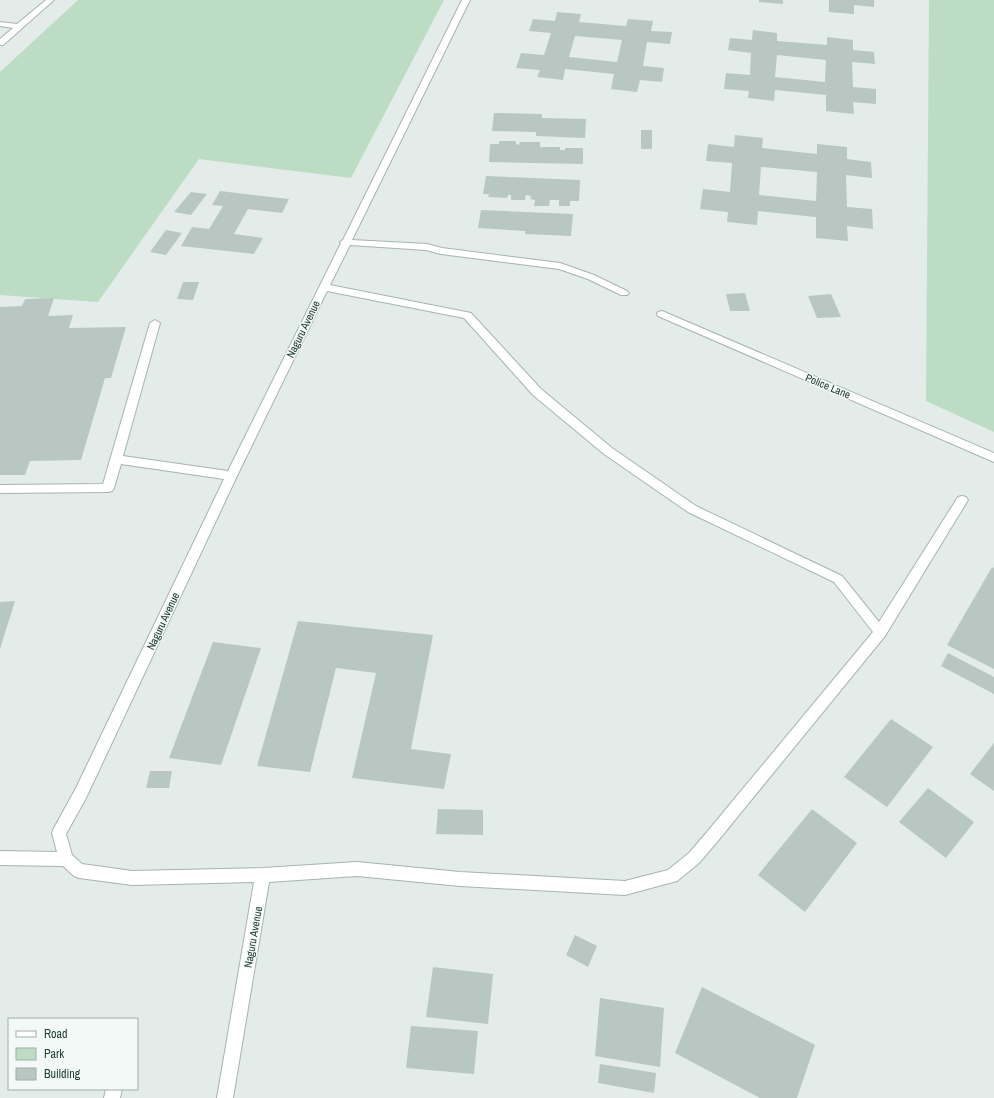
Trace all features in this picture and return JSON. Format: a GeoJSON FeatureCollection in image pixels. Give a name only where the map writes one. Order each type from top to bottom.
{"type":"FeatureCollection","features":[{"type":"Feature","properties":{"kind":"street"},"geometry":{"type":"LineString","coordinates":[[0,43],[50,0]]}},
{"type":"Feature","properties":{"kind":"street","name":"Naguru Avenue"},"geometry":{"type":"LineString","coordinates":[[66,859],[59,833],[81,793],[231,476],[323,287],[466,0]]}},
{"type":"Feature","properties":{"kind":"street"},"geometry":{"type":"LineString","coordinates":[[0,24],[19,26]]}},
{"type":"Feature","properties":{"kind":"street"},"geometry":{"type":"LineString","coordinates":[[345,242],[427,247],[441,251],[560,266],[591,277],[624,293]]}},
{"type":"Feature","properties":{"kind":"street"},"geometry":{"type":"LineString","coordinates":[[323,287],[467,315],[536,392],[608,451],[692,508],[838,579],[880,632]]}},
{"type":"Feature","properties":{"kind":"street","name":"Police Lane"},"geometry":{"type":"LineString","coordinates":[[662,314],[994,458]]}},
{"type":"Feature","properties":{"kind":"street"},"geometry":{"type":"LineString","coordinates":[[0,489],[108,488],[155,323]]}},
{"type":"Feature","properties":{"kind":"street"},"geometry":{"type":"LineString","coordinates":[[117,459],[231,476]]}},
{"type":"Feature","properties":{"kind":"street"},"geometry":{"type":"LineString","coordinates":[[0,858],[66,859],[79,871],[132,878],[264,875],[357,869],[460,879],[625,888],[672,876],[694,858],[712,837],[880,632],[962,500]]}},
{"type":"Feature","properties":{"kind":"street","name":"Naguru Avenue"},"geometry":{"type":"LineString","coordinates":[[225,1098],[264,875]]}},
{"type":"Feature","properties":{"kind":"green space"},"geometry":{"type":"Polygon","coordinates":[[[78,0],[444,0],[351,178],[199,159],[98,302],[0,295],[0,72],[78,0]]]}},
{"type":"Feature","properties":{"kind":"green space"},"geometry":{"type":"Polygon","coordinates":[[[929,0],[994,0],[994,432],[926,401],[929,0]]]}},
{"type":"Feature","properties":{"kind":"building"},"geometry":{"type":"Polygon","coordinates":[[[759,0],[783,0],[783,4],[759,2],[759,0]]]}},
{"type":"Feature","properties":{"kind":"building"},"geometry":{"type":"Polygon","coordinates":[[[829,0],[874,0],[874,7],[854,5],[854,14],[829,12],[829,0]]]}},
{"type":"Feature","properties":{"kind":"building"},"geometry":{"type":"Polygon","coordinates":[[[557,12],[581,14],[579,22],[626,26],[628,19],[653,21],[651,31],[672,32],[670,44],[647,42],[643,66],[664,68],[662,82],[640,80],[637,92],[611,89],[614,74],[565,69],[563,80],[537,77],[540,70],[516,68],[521,53],[544,55],[551,33],[529,31],[533,19],[555,21],[557,12]],[[575,36],[569,57],[617,62],[622,40],[575,36]]]}},
{"type":"Feature","properties":{"kind":"building"},"geometry":{"type":"Polygon","coordinates":[[[753,30],[777,33],[777,41],[827,45],[827,37],[853,40],[853,50],[874,52],[875,64],[852,62],[853,87],[876,89],[876,104],[853,102],[854,114],[826,111],[826,95],[775,90],[774,101],[748,98],[749,91],[724,89],[726,73],[750,75],[751,53],[728,50],[730,38],[752,40],[753,30]],[[777,55],[775,77],[825,82],[826,60],[777,55]]]}},
{"type":"Feature","properties":{"kind":"building"},"geometry":{"type":"Polygon","coordinates":[[[494,113],[542,114],[542,118],[586,119],[585,138],[536,136],[536,132],[492,131],[494,113]]]}},
{"type":"Feature","properties":{"kind":"building"},"geometry":{"type":"Polygon","coordinates":[[[641,130],[652,130],[652,149],[641,149],[641,130]]]}},
{"type":"Feature","properties":{"kind":"building"},"geometry":{"type":"Polygon","coordinates":[[[735,135],[763,138],[762,148],[817,154],[817,144],[847,147],[847,159],[871,162],[872,178],[846,175],[847,207],[872,209],[873,229],[847,226],[848,241],[816,238],[816,217],[758,211],[757,225],[727,222],[728,212],[700,209],[703,189],[730,192],[732,163],[706,161],[708,144],[734,147],[735,135]],[[761,167],[759,195],[816,201],[817,172],[761,167]]]}},
{"type":"Feature","properties":{"kind":"building"},"geometry":{"type":"Polygon","coordinates":[[[499,141],[516,141],[516,144],[519,145],[520,142],[540,142],[540,147],[560,147],[560,150],[565,150],[565,148],[583,148],[583,164],[489,162],[490,144],[499,144],[499,141]]]}},
{"type":"Feature","properties":{"kind":"building"},"geometry":{"type":"Polygon","coordinates":[[[486,176],[580,180],[579,201],[570,201],[570,206],[559,206],[559,200],[550,200],[549,206],[534,206],[535,200],[530,199],[531,196],[526,195],[525,200],[511,200],[511,195],[508,195],[507,198],[488,197],[489,194],[483,194],[486,176]]]}},
{"type":"Feature","properties":{"kind":"building"},"geometry":{"type":"Polygon","coordinates":[[[220,191],[289,199],[282,213],[248,209],[234,234],[263,238],[254,254],[181,246],[192,227],[209,229],[223,206],[212,205],[220,191]]]}},
{"type":"Feature","properties":{"kind":"building"},"geometry":{"type":"Polygon","coordinates":[[[191,192],[207,194],[191,215],[174,212],[191,192]]]}},
{"type":"Feature","properties":{"kind":"building"},"geometry":{"type":"Polygon","coordinates":[[[481,210],[573,214],[571,236],[525,234],[525,231],[478,228],[481,210]]]}},
{"type":"Feature","properties":{"kind":"building"},"geometry":{"type":"Polygon","coordinates":[[[166,230],[182,233],[166,255],[150,252],[166,230]]]}},
{"type":"Feature","properties":{"kind":"building"},"geometry":{"type":"Polygon","coordinates":[[[183,282],[199,282],[193,300],[177,299],[183,282]]]}},
{"type":"Feature","properties":{"kind":"building"},"geometry":{"type":"Polygon","coordinates":[[[745,293],[750,311],[730,311],[726,294],[745,293]]]}},
{"type":"Feature","properties":{"kind":"building"},"geometry":{"type":"Polygon","coordinates":[[[831,294],[841,317],[817,318],[808,296],[831,294]]]}},
{"type":"Feature","properties":{"kind":"building"},"geometry":{"type":"Polygon","coordinates":[[[54,298],[48,316],[73,315],[69,328],[126,327],[111,378],[105,378],[81,460],[30,461],[25,475],[0,475],[0,307],[22,306],[25,299],[54,298]]]}},
{"type":"Feature","properties":{"kind":"building"},"geometry":{"type":"Polygon","coordinates":[[[992,567],[994,568],[994,669],[947,645],[992,567]]]}},
{"type":"Feature","properties":{"kind":"building"},"geometry":{"type":"Polygon","coordinates":[[[15,601],[0,649],[0,602],[15,601]]]}},
{"type":"Feature","properties":{"kind":"building"},"geometry":{"type":"Polygon","coordinates":[[[298,621],[433,635],[411,749],[451,754],[444,789],[352,778],[376,673],[336,668],[310,772],[257,766],[298,621]]]}},
{"type":"Feature","properties":{"kind":"building"},"geometry":{"type":"Polygon","coordinates":[[[213,642],[261,648],[221,765],[169,758],[213,642]]]}},
{"type":"Feature","properties":{"kind":"building"},"geometry":{"type":"Polygon","coordinates":[[[948,653],[994,677],[994,694],[941,666],[948,653]]]}},
{"type":"Feature","properties":{"kind":"building"},"geometry":{"type":"Polygon","coordinates":[[[891,719],[933,747],[887,807],[844,777],[891,719]]]}},
{"type":"Feature","properties":{"kind":"building"},"geometry":{"type":"Polygon","coordinates":[[[994,743],[994,791],[970,774],[994,743]]]}},
{"type":"Feature","properties":{"kind":"building"},"geometry":{"type":"Polygon","coordinates":[[[150,771],[172,771],[169,788],[146,788],[150,771]]]}},
{"type":"Feature","properties":{"kind":"building"},"geometry":{"type":"Polygon","coordinates":[[[928,788],[974,822],[946,858],[899,822],[928,788]]]}},
{"type":"Feature","properties":{"kind":"building"},"geometry":{"type":"Polygon","coordinates":[[[438,809],[483,810],[483,835],[436,834],[438,809]]]}},
{"type":"Feature","properties":{"kind":"building"},"geometry":{"type":"Polygon","coordinates":[[[812,809],[857,843],[805,912],[758,875],[812,809]]]}},
{"type":"Feature","properties":{"kind":"building"},"geometry":{"type":"Polygon","coordinates":[[[575,935],[597,946],[588,967],[566,955],[575,935]]]}},
{"type":"Feature","properties":{"kind":"building"},"geometry":{"type":"Polygon","coordinates":[[[433,967],[493,974],[488,1024],[426,1017],[433,967]]]}},
{"type":"Feature","properties":{"kind":"building"},"geometry":{"type":"Polygon","coordinates":[[[702,987],[815,1045],[797,1098],[760,1098],[675,1053],[702,987]]]}},
{"type":"Feature","properties":{"kind":"building"},"geometry":{"type":"Polygon","coordinates":[[[600,998],[664,1008],[660,1067],[595,1056],[600,998]]]}},
{"type":"Feature","properties":{"kind":"building"},"geometry":{"type":"Polygon","coordinates":[[[411,1026],[478,1031],[474,1074],[406,1068],[411,1026]]]}},
{"type":"Feature","properties":{"kind":"building"},"geometry":{"type":"Polygon","coordinates":[[[600,1064],[656,1073],[654,1093],[598,1083],[600,1064]]]}}]}
